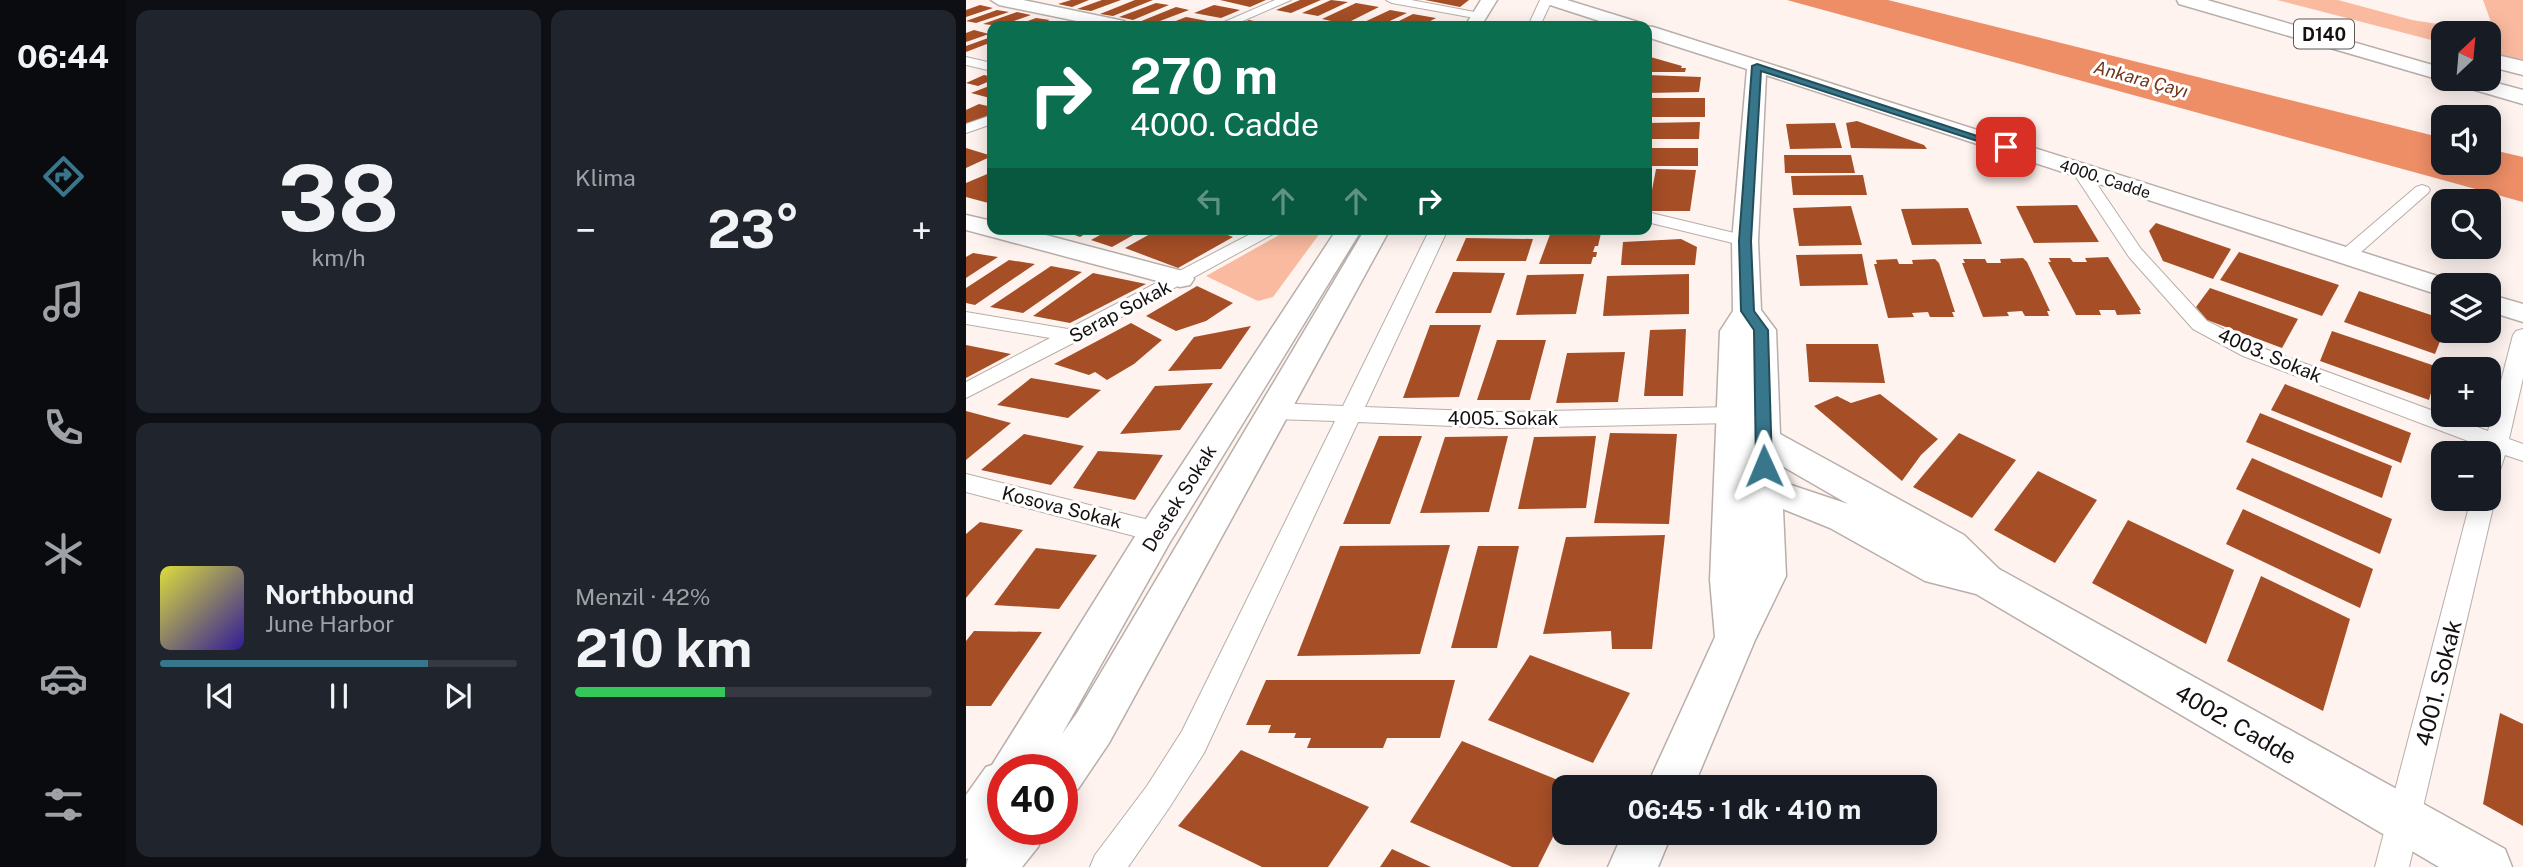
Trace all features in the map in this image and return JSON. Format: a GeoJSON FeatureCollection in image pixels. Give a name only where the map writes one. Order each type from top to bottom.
{"type":"FeatureCollection","features":[{"type":"Feature","properties":{"kind":"highway","name":"D140"},"geometry":{"type":"LineString","coordinates":[[2191,0],[2431,63]]}},
{"type":"Feature","properties":{"kind":"highway"},"geometry":{"type":"LineString","coordinates":[[2191,0],[2431,71]]}},
{"type":"Feature","properties":{"kind":"highway","name":"D140"},"geometry":{"type":"LineString","coordinates":[[2241,0],[2416,47]]}},
{"type":"Feature","properties":{"kind":"highway"},"geometry":{"type":"LineString","coordinates":[[2501,62],[2523,68]]}},
{"type":"Feature","properties":{"kind":"highway"},"geometry":{"type":"LineString","coordinates":[[2501,69],[2523,75]]}},
{"type":"Feature","properties":{"kind":"highway"},"geometry":{"type":"LineString","coordinates":[[2501,81],[2523,87]]}},
{"type":"Feature","properties":{"kind":"highway"},"geometry":{"type":"LineString","coordinates":[[2501,91],[2523,97]]}},
{"type":"Feature","properties":{"kind":"street"},"geometry":{"type":"LineString","coordinates":[[999,0],[1100,21]]}},
{"type":"Feature","properties":{"kind":"street"},"geometry":{"type":"LineString","coordinates":[[1233,21],[1284,0]]}},
{"type":"Feature","properties":{"kind":"street"},"geometry":{"type":"LineString","coordinates":[[1392,0],[1476,21],[1489,0]]}},
{"type":"Feature","properties":{"kind":"street"},"geometry":{"type":"LineString","coordinates":[[1537,21],[1548,0],[1616,21]]}},
{"type":"Feature","properties":{"kind":"street","name":"4000. Cadde"},"geometry":{"type":"LineString","coordinates":[[1652,33],[2431,283]]}},
{"type":"Feature","properties":{"kind":"street"},"geometry":{"type":"LineString","coordinates":[[966,61],[987,66]]}},
{"type":"Feature","properties":{"kind":"street"},"geometry":{"type":"LineString","coordinates":[[1675,775],[1736,637],[1767,576],[1748,491],[1735,331],[1747,311],[1745,241],[1757,66]]}},
{"type":"Feature","properties":{"kind":"street"},"geometry":{"type":"LineString","coordinates":[[966,129],[987,120]]}},
{"type":"Feature","properties":{"kind":"street"},"geometry":{"type":"LineString","coordinates":[[966,129],[987,135]]}},
{"type":"Feature","properties":{"kind":"street","name":"4003. Sokak"},"geometry":{"type":"LineString","coordinates":[[2080,171],[2135,253],[2200,325],[2249,351],[2492,441]]}},
{"type":"Feature","properties":{"kind":"street"},"geometry":{"type":"LineString","coordinates":[[2346,256],[2422,190]]}},
{"type":"Feature","properties":{"kind":"street"},"geometry":{"type":"LineString","coordinates":[[1652,218],[1745,241]]}},
{"type":"Feature","properties":{"kind":"street"},"geometry":{"type":"LineString","coordinates":[[966,222],[987,228]]}},
{"type":"Feature","properties":{"kind":"street"},"geometry":{"type":"LineString","coordinates":[[1015,235],[1180,279]]}},
{"type":"Feature","properties":{"kind":"street","name":"Serap Sokak"},"geometry":{"type":"LineString","coordinates":[[966,391],[1262,235]]}},
{"type":"Feature","properties":{"kind":"street","name":"Destek Sokak"},"geometry":{"type":"LineString","coordinates":[[1024,754],[1157,531],[1346,235]]}},
{"type":"Feature","properties":{"kind":"street","name":"Destek Sokak"},"geometry":{"type":"LineString","coordinates":[[1075,754],[1093,728],[1375,235]]}},
{"type":"Feature","properties":{"kind":"street"},"geometry":{"type":"LineString","coordinates":[[1107,867],[1193,743],[1436,235]]}},
{"type":"Feature","properties":{"kind":"street"},"geometry":{"type":"LineString","coordinates":[[2501,306],[2523,313]]}},
{"type":"Feature","properties":{"kind":"street"},"geometry":{"type":"LineString","coordinates":[[966,317],[1072,336]]}},
{"type":"Feature","properties":{"kind":"street"},"geometry":{"type":"LineString","coordinates":[[2497,441],[2523,335]]}},
{"type":"Feature","properties":{"kind":"street","name":"4005. Sokak"},"geometry":{"type":"LineString","coordinates":[[1274,411],[1743,431]]}},
{"type":"Feature","properties":{"kind":"street","name":"4002. Cadde"},"geometry":{"type":"LineString","coordinates":[[1743,431],[1951,547],[1985,580],[2487,867]]}},
{"type":"Feature","properties":{"kind":"street","name":"4003. Sokak"},"geometry":{"type":"LineString","coordinates":[[2501,445],[2523,453]]}},
{"type":"Feature","properties":{"kind":"street","name":"Kosova Sokak"},"geometry":{"type":"LineString","coordinates":[[966,483],[1157,531]]}},
{"type":"Feature","properties":{"kind":"street","name":"4002. Cadde"},"geometry":{"type":"LineString","coordinates":[[1748,491],[1805,501],[1839,514],[1936,569],[1985,580]]}},
{"type":"Feature","properties":{"kind":"street","name":"4001. Sokak"},"geometry":{"type":"LineString","coordinates":[[2392,867],[2480,511]]}},
{"type":"Feature","properties":{"kind":"street"},"geometry":{"type":"LineString","coordinates":[[966,835],[987,806]]}},
{"type":"Feature","properties":{"kind":"street"},"geometry":{"type":"LineString","coordinates":[[990,867],[1008,845]]}},
{"type":"Feature","properties":{"kind":"street"},"geometry":{"type":"LineString","coordinates":[[1633,867],[1643,845]]}},
{"type":"Feature","properties":{"kind":"shaded area"},"geometry":{"type":"Polygon","coordinates":[[[2277,0],[2338,0],[2431,23],[2431,40],[2277,0]]]}},
{"type":"Feature","properties":{"kind":"shaded area"},"geometry":{"type":"Polygon","coordinates":[[[2483,0],[2523,0],[2523,63],[2501,58],[2501,21],[2491,21],[2483,0]]]}},
{"type":"Feature","properties":{"kind":"shaded area"},"geometry":{"type":"Polygon","coordinates":[[[1279,235],[1319,235],[1273,297],[1258,301],[1206,276],[1279,235]]]}},
{"type":"Feature","properties":{"kind":"water","name":"Ankara Çayı"},"geometry":{"type":"Polygon","coordinates":[[[1787,0],[1888,0],[2431,135],[2431,175],[2501,175],[2501,152],[2523,157],[2523,202],[2501,196],[2501,189],[2476,189],[1787,0]]]}},
{"type":"Feature","properties":{"kind":"building"},"geometry":{"type":"Polygon","coordinates":[[[1071,0],[1089,0],[1072,7],[1058,4],[1071,0]]]}},
{"type":"Feature","properties":{"kind":"building"},"geometry":{"type":"Polygon","coordinates":[[[1102,0],[1121,0],[1091,11],[1077,9],[1102,0]]]}},
{"type":"Feature","properties":{"kind":"building"},"geometry":{"type":"Polygon","coordinates":[[[1135,0],[1153,0],[1113,16],[1100,14],[1135,0]]]}},
{"type":"Feature","properties":{"kind":"building"},"geometry":{"type":"Polygon","coordinates":[[[1220,0],[1266,0],[1250,7],[1220,0]]]}},
{"type":"Feature","properties":{"kind":"building"},"geometry":{"type":"Polygon","coordinates":[[[1300,0],[1321,0],[1291,13],[1276,10],[1300,0]]]}},
{"type":"Feature","properties":{"kind":"building"},"geometry":{"type":"Polygon","coordinates":[[[1331,0],[1348,2],[1318,16],[1302,13],[1331,0]]]}},
{"type":"Feature","properties":{"kind":"building"},"geometry":{"type":"Polygon","coordinates":[[[1425,0],[1469,0],[1460,7],[1425,0]]]}},
{"type":"Feature","properties":{"kind":"building"},"geometry":{"type":"Polygon","coordinates":[[[1156,3],[1169,5],[1133,20],[1119,17],[1156,3]]]}},
{"type":"Feature","properties":{"kind":"building"},"geometry":{"type":"Polygon","coordinates":[[[1356,3],[1379,7],[1351,21],[1322,19],[1356,3]]]}},
{"type":"Feature","properties":{"kind":"building"},"geometry":{"type":"Polygon","coordinates":[[[980,5],[993,8],[966,17],[966,10],[980,5]]]}},
{"type":"Feature","properties":{"kind":"building"},"geometry":{"type":"Polygon","coordinates":[[[1214,5],[1240,10],[1221,18],[1194,13],[1214,5]]]}},
{"type":"Feature","properties":{"kind":"building"},"geometry":{"type":"Polygon","coordinates":[[[1176,7],[1189,10],[1160,21],[1141,21],[1176,7]]]}},
{"type":"Feature","properties":{"kind":"building"},"geometry":{"type":"Polygon","coordinates":[[[997,10],[1009,12],[976,23],[966,21],[997,10]]]}},
{"type":"Feature","properties":{"kind":"building"},"geometry":{"type":"Polygon","coordinates":[[[1390,10],[1407,13],[1390,21],[1366,21],[1390,10]]]}},
{"type":"Feature","properties":{"kind":"building"},"geometry":{"type":"Polygon","coordinates":[[[1017,12],[1031,15],[1014,21],[992,21],[1017,12]]]}},
{"type":"Feature","properties":{"kind":"building"},"geometry":{"type":"Polygon","coordinates":[[[1413,14],[1436,18],[1430,21],[1399,21],[1413,14]]]}},
{"type":"Feature","properties":{"kind":"building"},"geometry":{"type":"Polygon","coordinates":[[[1186,17],[1208,21],[1176,21],[1186,17]]]}},
{"type":"Feature","properties":{"kind":"building"},"geometry":{"type":"Polygon","coordinates":[[[1036,18],[1050,20],[1047,21],[1028,21],[1036,18]]]}},
{"type":"Feature","properties":{"kind":"building"},"geometry":{"type":"Polygon","coordinates":[[[974,30],[987,35],[966,42],[966,33],[974,30]]]}},
{"type":"Feature","properties":{"kind":"building"},"geometry":{"type":"Polygon","coordinates":[[[987,38],[987,44],[966,52],[966,46],[987,38]]]}},
{"type":"Feature","properties":{"kind":"building"},"geometry":{"type":"Polygon","coordinates":[[[1652,57],[1682,66],[1681,68],[1686,68],[1685,72],[1652,72],[1652,57]]]}},
{"type":"Feature","properties":{"kind":"building"},"geometry":{"type":"Polygon","coordinates":[[[1652,75],[1701,77],[1699,92],[1652,93],[1652,75]]]}},
{"type":"Feature","properties":{"kind":"building"},"geometry":{"type":"Polygon","coordinates":[[[987,76],[987,82],[978,86],[966,83],[987,76]]]}},
{"type":"Feature","properties":{"kind":"building"},"geometry":{"type":"Polygon","coordinates":[[[987,87],[987,97],[971,93],[987,87]]]}},
{"type":"Feature","properties":{"kind":"building"},"geometry":{"type":"Polygon","coordinates":[[[1652,98],[1705,98],[1705,117],[1652,117],[1652,98]]]}},
{"type":"Feature","properties":{"kind":"building"},"geometry":{"type":"Polygon","coordinates":[[[979,104],[987,106],[987,116],[971,124],[966,123],[966,110],[979,104]]]}},
{"type":"Feature","properties":{"kind":"building"},"geometry":{"type":"Polygon","coordinates":[[[1857,121],[1924,145],[1927,149],[1851,148],[1846,123],[1857,121]]]}},
{"type":"Feature","properties":{"kind":"building"},"geometry":{"type":"Polygon","coordinates":[[[1700,122],[1699,139],[1652,139],[1652,123],[1700,122]]]}},
{"type":"Feature","properties":{"kind":"building"},"geometry":{"type":"Polygon","coordinates":[[[1835,123],[1842,148],[1790,149],[1786,124],[1835,123]]]}},
{"type":"Feature","properties":{"kind":"building"},"geometry":{"type":"Polygon","coordinates":[[[966,148],[987,154],[987,158],[966,168],[966,148]]]}},
{"type":"Feature","properties":{"kind":"building"},"geometry":{"type":"Polygon","coordinates":[[[1652,148],[1698,148],[1698,166],[1652,166],[1652,148]]]}},
{"type":"Feature","properties":{"kind":"building"},"geometry":{"type":"Polygon","coordinates":[[[1784,155],[1851,155],[1855,173],[1785,173],[1784,155]]]}},
{"type":"Feature","properties":{"kind":"building"},"geometry":{"type":"Polygon","coordinates":[[[1656,169],[1696,170],[1690,211],[1652,211],[1656,169]]]}},
{"type":"Feature","properties":{"kind":"building"},"geometry":{"type":"Polygon","coordinates":[[[987,174],[987,203],[966,197],[966,183],[987,174]]]}},
{"type":"Feature","properties":{"kind":"building"},"geometry":{"type":"Polygon","coordinates":[[[1863,175],[1867,195],[1793,195],[1791,176],[1863,175]]]}},
{"type":"Feature","properties":{"kind":"building"},"geometry":{"type":"Polygon","coordinates":[[[2077,205],[2099,242],[2034,243],[2016,206],[2077,205]]]}},
{"type":"Feature","properties":{"kind":"building"},"geometry":{"type":"Polygon","coordinates":[[[1851,206],[1862,245],[1799,246],[1793,208],[1851,206]]]}},
{"type":"Feature","properties":{"kind":"building"},"geometry":{"type":"Polygon","coordinates":[[[1968,208],[1982,244],[1912,245],[1901,209],[1968,208]]]}},
{"type":"Feature","properties":{"kind":"building"},"geometry":{"type":"Polygon","coordinates":[[[2156,223],[2231,249],[2213,279],[2163,261],[2149,231],[2156,223]]]}},
{"type":"Feature","properties":{"kind":"building"},"geometry":{"type":"Polygon","coordinates":[[[1100,235],[1133,235],[1112,247],[1091,240],[1100,235]]]}},
{"type":"Feature","properties":{"kind":"building"},"geometry":{"type":"Polygon","coordinates":[[[1148,235],[1233,237],[1178,268],[1125,248],[1148,235]]]}},
{"type":"Feature","properties":{"kind":"building"},"geometry":{"type":"Polygon","coordinates":[[[1550,235],[1601,235],[1598,246],[1595,246],[1593,252],[1597,252],[1596,257],[1593,257],[1591,264],[1539,264],[1550,235]]]}},
{"type":"Feature","properties":{"kind":"building"},"geometry":{"type":"Polygon","coordinates":[[[1466,238],[1533,239],[1526,261],[1456,261],[1466,238]]]}},
{"type":"Feature","properties":{"kind":"building"},"geometry":{"type":"Polygon","coordinates":[[[1681,239],[1697,247],[1695,265],[1621,265],[1623,242],[1681,239]]]}},
{"type":"Feature","properties":{"kind":"building"},"geometry":{"type":"Polygon","coordinates":[[[2239,252],[2339,285],[2322,316],[2220,280],[2239,252]]]}},
{"type":"Feature","properties":{"kind":"building"},"geometry":{"type":"Polygon","coordinates":[[[973,253],[998,257],[966,278],[966,257],[973,253]]]}},
{"type":"Feature","properties":{"kind":"building"},"geometry":{"type":"Polygon","coordinates":[[[1862,254],[1868,285],[1800,286],[1796,255],[1862,254]]]}},
{"type":"Feature","properties":{"kind":"building"},"geometry":{"type":"Polygon","coordinates":[[[2108,257],[2141,314],[2117,315],[2115,310],[2099,310],[2101,315],[2076,315],[2048,262],[2051,262],[2049,258],[2070,258],[2073,262],[2087,262],[2085,258],[2108,257]]]}},
{"type":"Feature","properties":{"kind":"building"},"geometry":{"type":"Polygon","coordinates":[[[2023,258],[2050,311],[2047,311],[2049,316],[2025,316],[2022,311],[2007,312],[2009,316],[1983,317],[1962,263],[1965,263],[1963,259],[1985,259],[1987,263],[2001,263],[2000,259],[2023,258]]]}},
{"type":"Feature","properties":{"kind":"building"},"geometry":{"type":"Polygon","coordinates":[[[1897,259],[1899,264],[1913,264],[1912,260],[1935,259],[1939,263],[1955,312],[1952,312],[1954,317],[1930,317],[1928,312],[1912,313],[1914,317],[1888,318],[1874,264],[1877,264],[1876,260],[1897,259]]]}},
{"type":"Feature","properties":{"kind":"building"},"geometry":{"type":"Polygon","coordinates":[[[1009,260],[1035,264],[975,305],[966,303],[966,288],[1009,260]]]}},
{"type":"Feature","properties":{"kind":"building"},"geometry":{"type":"Polygon","coordinates":[[[1051,266],[1082,272],[1023,313],[990,307],[1051,266]]]}},
{"type":"Feature","properties":{"kind":"building"},"geometry":{"type":"Polygon","coordinates":[[[1453,272],[1505,273],[1491,313],[1435,313],[1453,272]]]}},
{"type":"Feature","properties":{"kind":"building"},"geometry":{"type":"Polygon","coordinates":[[[1093,273],[1146,284],[1070,323],[1033,316],[1093,273]]]}},
{"type":"Feature","properties":{"kind":"building"},"geometry":{"type":"Polygon","coordinates":[[[1584,274],[1576,314],[1516,315],[1527,275],[1584,274]]]}},
{"type":"Feature","properties":{"kind":"building"},"geometry":{"type":"Polygon","coordinates":[[[1689,274],[1689,314],[1603,316],[1607,276],[1689,274]]]}},
{"type":"Feature","properties":{"kind":"building"},"geometry":{"type":"Polygon","coordinates":[[[1197,286],[1233,303],[1206,321],[1176,331],[1146,316],[1197,286]]]}},
{"type":"Feature","properties":{"kind":"building"},"geometry":{"type":"Polygon","coordinates":[[[2210,288],[2298,319],[2282,348],[2207,320],[2196,307],[2210,288]]]}},
{"type":"Feature","properties":{"kind":"building"},"geometry":{"type":"Polygon","coordinates":[[[2359,291],[2431,315],[2431,343],[2439,343],[2435,354],[2344,322],[2359,291]]]}},
{"type":"Feature","properties":{"kind":"building"},"geometry":{"type":"Polygon","coordinates":[[[1131,323],[1162,340],[1134,364],[1107,380],[1095,372],[1089,375],[1054,364],[1131,323]]]}},
{"type":"Feature","properties":{"kind":"building"},"geometry":{"type":"Polygon","coordinates":[[[1430,325],[1481,325],[1459,397],[1403,398],[1430,325]]]}},
{"type":"Feature","properties":{"kind":"building"},"geometry":{"type":"Polygon","coordinates":[[[1251,326],[1221,369],[1168,371],[1194,337],[1251,326]]]}},
{"type":"Feature","properties":{"kind":"building"},"geometry":{"type":"Polygon","coordinates":[[[1686,329],[1683,396],[1644,396],[1650,330],[1686,329]]]}},
{"type":"Feature","properties":{"kind":"building"},"geometry":{"type":"Polygon","coordinates":[[[2332,331],[2431,365],[2429,400],[2320,361],[2332,331]]]}},
{"type":"Feature","properties":{"kind":"building"},"geometry":{"type":"Polygon","coordinates":[[[1497,340],[1546,340],[1530,400],[1477,400],[1497,340]]]}},
{"type":"Feature","properties":{"kind":"building"},"geometry":{"type":"Polygon","coordinates":[[[1806,344],[1878,344],[1885,383],[1809,382],[1806,344]]]}},
{"type":"Feature","properties":{"kind":"building"},"geometry":{"type":"Polygon","coordinates":[[[966,345],[1011,354],[966,378],[966,345]]]}},
{"type":"Feature","properties":{"kind":"building"},"geometry":{"type":"Polygon","coordinates":[[[1625,352],[1618,402],[1556,403],[1567,353],[1625,352]]]}},
{"type":"Feature","properties":{"kind":"building"},"geometry":{"type":"Polygon","coordinates":[[[1031,378],[1101,390],[1068,418],[997,405],[1031,378]]]}},
{"type":"Feature","properties":{"kind":"building"},"geometry":{"type":"Polygon","coordinates":[[[1213,383],[1180,430],[1120,434],[1155,386],[1213,383]]]}},
{"type":"Feature","properties":{"kind":"building"},"geometry":{"type":"Polygon","coordinates":[[[2285,384],[2411,433],[2401,463],[2271,410],[2285,384]]]}},
{"type":"Feature","properties":{"kind":"building"},"geometry":{"type":"Polygon","coordinates":[[[1880,394],[1938,439],[1921,455],[1902,481],[1814,406],[1837,396],[1851,403],[1880,394]]]}},
{"type":"Feature","properties":{"kind":"building"},"geometry":{"type":"Polygon","coordinates":[[[966,411],[1011,423],[966,460],[966,411]]]}},
{"type":"Feature","properties":{"kind":"building"},"geometry":{"type":"Polygon","coordinates":[[[2260,413],[2392,466],[2382,498],[2246,442],[2260,413]]]}},
{"type":"Feature","properties":{"kind":"building"},"geometry":{"type":"Polygon","coordinates":[[[1610,433],[1677,434],[1669,524],[1594,523],[1610,433]]]}},
{"type":"Feature","properties":{"kind":"building"},"geometry":{"type":"Polygon","coordinates":[[[1959,433],[2016,460],[1972,518],[1913,487],[1959,433]]]}},
{"type":"Feature","properties":{"kind":"building"},"geometry":{"type":"Polygon","coordinates":[[[1024,434],[1084,446],[1051,485],[981,470],[1024,434]]]}},
{"type":"Feature","properties":{"kind":"building"},"geometry":{"type":"Polygon","coordinates":[[[1379,436],[1422,436],[1390,524],[1343,524],[1379,436]]]}},
{"type":"Feature","properties":{"kind":"building"},"geometry":{"type":"Polygon","coordinates":[[[1508,436],[1489,512],[1420,513],[1445,437],[1508,436]]]}},
{"type":"Feature","properties":{"kind":"building"},"geometry":{"type":"Polygon","coordinates":[[[1596,436],[1586,508],[1518,509],[1534,437],[1596,436]]]}},
{"type":"Feature","properties":{"kind":"building"},"geometry":{"type":"Polygon","coordinates":[[[1098,451],[1163,455],[1135,500],[1073,488],[1098,451]]]}},
{"type":"Feature","properties":{"kind":"building"},"geometry":{"type":"Polygon","coordinates":[[[2252,458],[2392,519],[2380,554],[2236,489],[2252,458]]]}},
{"type":"Feature","properties":{"kind":"building"},"geometry":{"type":"Polygon","coordinates":[[[2038,471],[2097,500],[2055,563],[1994,530],[2038,471]]]}},
{"type":"Feature","properties":{"kind":"building"},"geometry":{"type":"Polygon","coordinates":[[[2243,509],[2373,569],[2360,608],[2226,544],[2243,509]]]}},
{"type":"Feature","properties":{"kind":"building"},"geometry":{"type":"Polygon","coordinates":[[[2128,520],[2234,570],[2206,644],[2092,583],[2128,520]]]}},
{"type":"Feature","properties":{"kind":"building"},"geometry":{"type":"Polygon","coordinates":[[[980,522],[1023,530],[966,598],[966,534],[980,522]]]}},
{"type":"Feature","properties":{"kind":"building"},"geometry":{"type":"Polygon","coordinates":[[[1665,535],[1652,649],[1612,649],[1611,631],[1543,634],[1566,537],[1665,535]]]}},
{"type":"Feature","properties":{"kind":"building"},"geometry":{"type":"Polygon","coordinates":[[[1450,545],[1420,654],[1297,656],[1340,546],[1450,545]]]}},
{"type":"Feature","properties":{"kind":"building"},"geometry":{"type":"Polygon","coordinates":[[[1478,546],[1519,546],[1497,648],[1451,648],[1478,546]]]}},
{"type":"Feature","properties":{"kind":"building"},"geometry":{"type":"Polygon","coordinates":[[[1036,548],[1097,555],[1059,609],[994,605],[1036,548]]]}},
{"type":"Feature","properties":{"kind":"building"},"geometry":{"type":"Polygon","coordinates":[[[2261,576],[2350,619],[2323,711],[2227,661],[2261,576]]]}},
{"type":"Feature","properties":{"kind":"building"},"geometry":{"type":"Polygon","coordinates":[[[974,631],[1042,632],[991,706],[966,706],[966,641],[974,631]]]}},
{"type":"Feature","properties":{"kind":"building"},"geometry":{"type":"Polygon","coordinates":[[[1530,655],[1630,693],[1593,763],[1488,720],[1530,655]]]}},
{"type":"Feature","properties":{"kind":"building"},"geometry":{"type":"Polygon","coordinates":[[[1266,680],[1455,680],[1440,738],[1387,738],[1383,748],[1307,748],[1311,738],[1294,738],[1296,733],[1268,733],[1271,725],[1246,725],[1266,680]]]}},
{"type":"Feature","properties":{"kind":"building"},"geometry":{"type":"Polygon","coordinates":[[[2500,713],[2523,724],[2523,826],[2483,804],[2500,713]]]}},
{"type":"Feature","properties":{"kind":"building"},"geometry":{"type":"Polygon","coordinates":[[[1462,741],[1552,778],[1552,839],[1538,867],[1512,867],[1410,822],[1462,741]]]}},
{"type":"Feature","properties":{"kind":"building"},"geometry":{"type":"Polygon","coordinates":[[[1241,750],[1369,807],[1328,867],[1262,867],[1178,826],[1241,750]]]}},
{"type":"Feature","properties":{"kind":"building"},"geometry":{"type":"Polygon","coordinates":[[[1392,849],[1431,867],[1380,867],[1392,849]]]}},
{"type":"Feature","properties":{"kind":"route"},"geometry":{"type":"LineString","coordinates":[[1764,466],[1761,330],[1747,311],[1745,241],[1757,66],[2006,147]]}}]}
